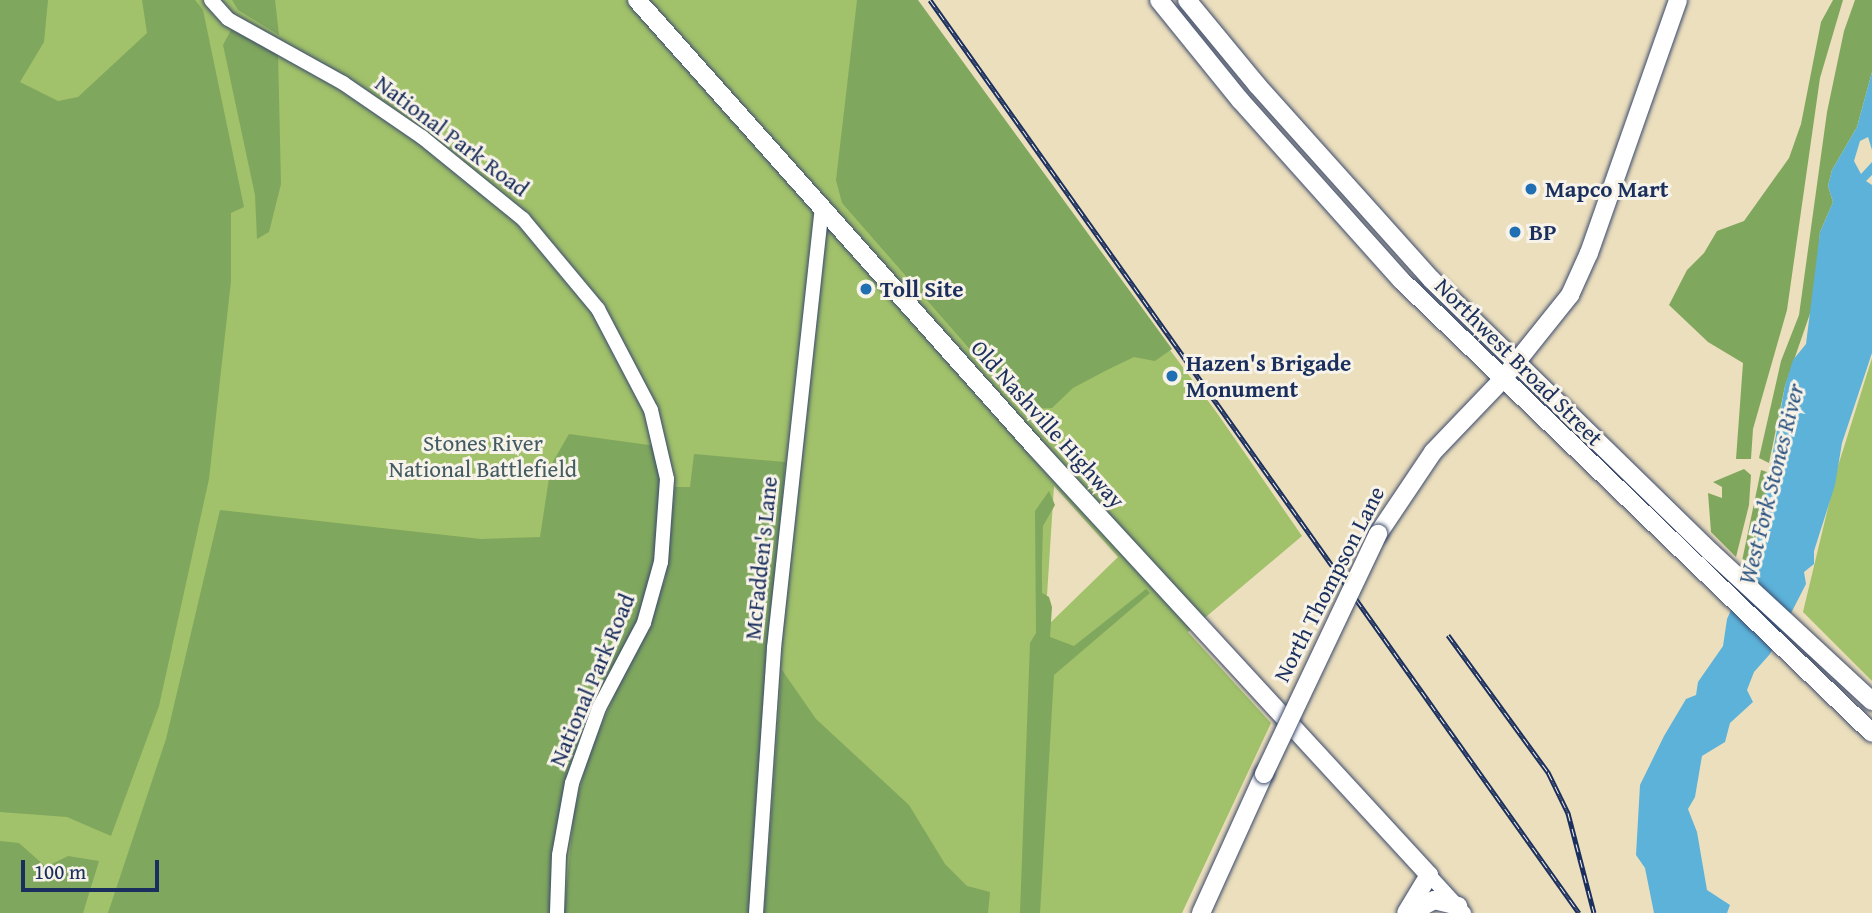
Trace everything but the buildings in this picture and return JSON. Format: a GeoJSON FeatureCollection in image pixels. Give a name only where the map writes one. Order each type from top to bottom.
{"type":"FeatureCollection","features":[{"type":"Feature","properties":{"kind":"main road","name":"Old Nashville Highway"},"geometry":{"type":"LineString","coordinates":[[637,0],[822,208],[1429,875]]}},
{"type":"Feature","properties":{"kind":"main road","name":"Northwest Broad Street"},"geometry":{"type":"LineString","coordinates":[[1159,0],[1240,100],[1401,280],[1702,573],[1872,733]]}},
{"type":"Feature","properties":{"kind":"main road","name":"Northwest Broad Street"},"geometry":{"type":"LineString","coordinates":[[1187,0],[1257,85],[1431,279],[1712,553],[1872,701]]}},
{"type":"Feature","properties":{"kind":"main road","name":"North Thompson Lane"},"geometry":{"type":"LineString","coordinates":[[1201,913],[1378,534],[1433,452],[1502,380],[1558,314],[1581,273],[1678,0]]}},
{"type":"Feature","properties":{"kind":"main road"},"geometry":{"type":"LineString","coordinates":[[1240,100],[1257,85]]}},
{"type":"Feature","properties":{"kind":"main road"},"geometry":{"type":"LineString","coordinates":[[1303,170],[1319,154]]}},
{"type":"Feature","properties":{"kind":"main road"},"geometry":{"type":"LineString","coordinates":[[1408,913],[1429,875]]}},
{"type":"Feature","properties":{"kind":"main road"},"geometry":{"type":"LineString","coordinates":[[1408,913],[1434,900],[1461,910]]}},
{"type":"Feature","properties":{"kind":"street","name":"National Park Road"},"geometry":{"type":"LineString","coordinates":[[211,0],[228,19],[343,83],[422,136],[523,219],[598,309],[651,410],[667,479],[661,562],[643,623],[599,708],[572,783],[559,855],[557,913]]}},
{"type":"Feature","properties":{"kind":"street","name":"McFadden's Lane"},"geometry":{"type":"LineString","coordinates":[[756,913],[774,648],[822,208]]}},
{"type":"Feature","properties":{"kind":"street"},"geometry":{"type":"LineString","coordinates":[[1429,875],[1461,910]]}},
{"type":"Feature","properties":{"kind":"green space","name":"Stones River National Battlefield"},"geometry":{"type":"Polygon","coordinates":[[[0,0],[909,0],[1217,413],[1302,536],[1188,632],[1271,723],[1182,913],[0,913],[0,0]],[[1054,486],[1045,627],[1046,627],[1118,557],[1054,486]]]}},
{"type":"Feature","properties":{"kind":"green space"},"geometry":{"type":"Polygon","coordinates":[[[0,0],[48,0],[44,42],[20,82],[58,101],[78,97],[147,33],[142,0],[195,0],[203,10],[244,207],[231,213],[231,281],[209,479],[159,706],[111,836],[67,817],[0,812],[0,0]]]}},
{"type":"Feature","properties":{"kind":"green space"},"geometry":{"type":"Polygon","coordinates":[[[232,0],[275,0],[279,35],[238,10],[232,0]]]}},
{"type":"Feature","properties":{"kind":"green space"},"geometry":{"type":"Polygon","coordinates":[[[857,0],[918,0],[1172,349],[1155,361],[1134,357],[1107,370],[1073,388],[1052,408],[1027,409],[1009,394],[842,203],[836,180],[857,0]]]}},
{"type":"Feature","properties":{"kind":"green space"},"geometry":{"type":"Polygon","coordinates":[[[1833,0],[1843,0],[1820,78],[1787,310],[1753,429],[1751,459],[1736,459],[1743,363],[1708,342],[1669,305],[1687,270],[1704,253],[1717,231],[1744,221],[1789,158],[1801,124],[1821,22],[1833,0]]]}},
{"type":"Feature","properties":{"kind":"green space"},"geometry":{"type":"Polygon","coordinates":[[[1855,0],[1872,0],[1872,72],[1857,127],[1832,170],[1828,186],[1833,202],[1820,232],[1814,302],[1785,386],[1769,463],[1759,458],[1781,361],[1799,315],[1827,112],[1844,31],[1855,0]]]}},
{"type":"Feature","properties":{"kind":"green space"},"geometry":{"type":"Polygon","coordinates":[[[231,30],[278,53],[281,184],[269,232],[257,239],[255,195],[223,45],[231,30]]]}},
{"type":"Feature","properties":{"kind":"green space"},"geometry":{"type":"Polygon","coordinates":[[[1872,358],[1872,681],[1803,612],[1838,466],[1872,358]]]}},
{"type":"Feature","properties":{"kind":"green space"},"geometry":{"type":"Polygon","coordinates":[[[569,434],[656,446],[661,477],[656,561],[638,620],[571,768],[553,913],[108,913],[166,739],[220,510],[481,539],[540,537],[551,465],[569,434]]]}},
{"type":"Feature","properties":{"kind":"green space"},"geometry":{"type":"Polygon","coordinates":[[[694,454],[785,462],[752,913],[564,913],[574,812],[589,754],[665,580],[675,487],[690,487],[694,454]]]}},
{"type":"Feature","properties":{"kind":"green space"},"geometry":{"type":"Polygon","coordinates":[[[1744,469],[1751,475],[1749,505],[1736,557],[1711,532],[1708,493],[1722,498],[1722,487],[1713,482],[1744,469]]]}},
{"type":"Feature","properties":{"kind":"green space"},"geometry":{"type":"Polygon","coordinates":[[[1761,470],[1770,473],[1770,479],[1749,567],[1742,561],[1761,470]]]}},
{"type":"Feature","properties":{"kind":"green space"},"geometry":{"type":"Polygon","coordinates":[[[1049,491],[1055,505],[1043,526],[1042,593],[1049,597],[1052,607],[1050,637],[1074,646],[1146,589],[1150,593],[1054,675],[1040,913],[1020,913],[1030,643],[1036,633],[1035,511],[1049,491]]]}},
{"type":"Feature","properties":{"kind":"green space"},"geometry":{"type":"Polygon","coordinates":[[[782,670],[816,719],[909,805],[945,864],[967,886],[990,892],[988,913],[764,913],[782,670]]]}},
{"type":"Feature","properties":{"kind":"green space"},"geometry":{"type":"Polygon","coordinates":[[[0,841],[19,843],[46,867],[68,856],[99,861],[83,913],[0,913],[0,841]]]}},
{"type":"Feature","properties":{"kind":"water","name":"West Fork Stones River"},"geometry":{"type":"Polygon","coordinates":[[[1872,72],[1872,150],[1868,137],[1860,141],[1854,161],[1861,174],[1872,162],[1872,175],[1866,181],[1872,185],[1872,353],[1842,443],[1835,485],[1814,551],[1814,564],[1804,572],[1806,584],[1770,654],[1754,672],[1747,690],[1753,702],[1730,723],[1725,742],[1702,756],[1695,797],[1688,809],[1697,832],[1707,890],[1730,905],[1727,913],[1654,913],[1645,868],[1636,855],[1640,785],[1686,699],[1696,695],[1698,682],[1723,646],[1727,619],[1753,562],[1785,386],[1793,360],[1806,344],[1820,232],[1833,202],[1828,186],[1832,170],[1857,127],[1872,72]]]}},
{"type":"Feature","properties":{"kind":"railway"},"geometry":{"type":"LineString","coordinates":[[930,0],[1579,913]]}},
{"type":"Feature","properties":{"kind":"railway"},"geometry":{"type":"LineString","coordinates":[[1448,635],[1548,772],[1568,813],[1594,913]]}},
{"type":"Feature","properties":{"kind":"place","name":"Mapco Mart"},"geometry":{"type":"Point","coordinates":[1531,189]}},
{"type":"Feature","properties":{"kind":"place","name":"BP"},"geometry":{"type":"Point","coordinates":[1515,232]}},
{"type":"Feature","properties":{"kind":"place","name":"Toll Site"},"geometry":{"type":"Point","coordinates":[866,289]}},
{"type":"Feature","properties":{"kind":"place","name":"Hazen's Brigade Monument"},"geometry":{"type":"Point","coordinates":[1172,376]}}]}
